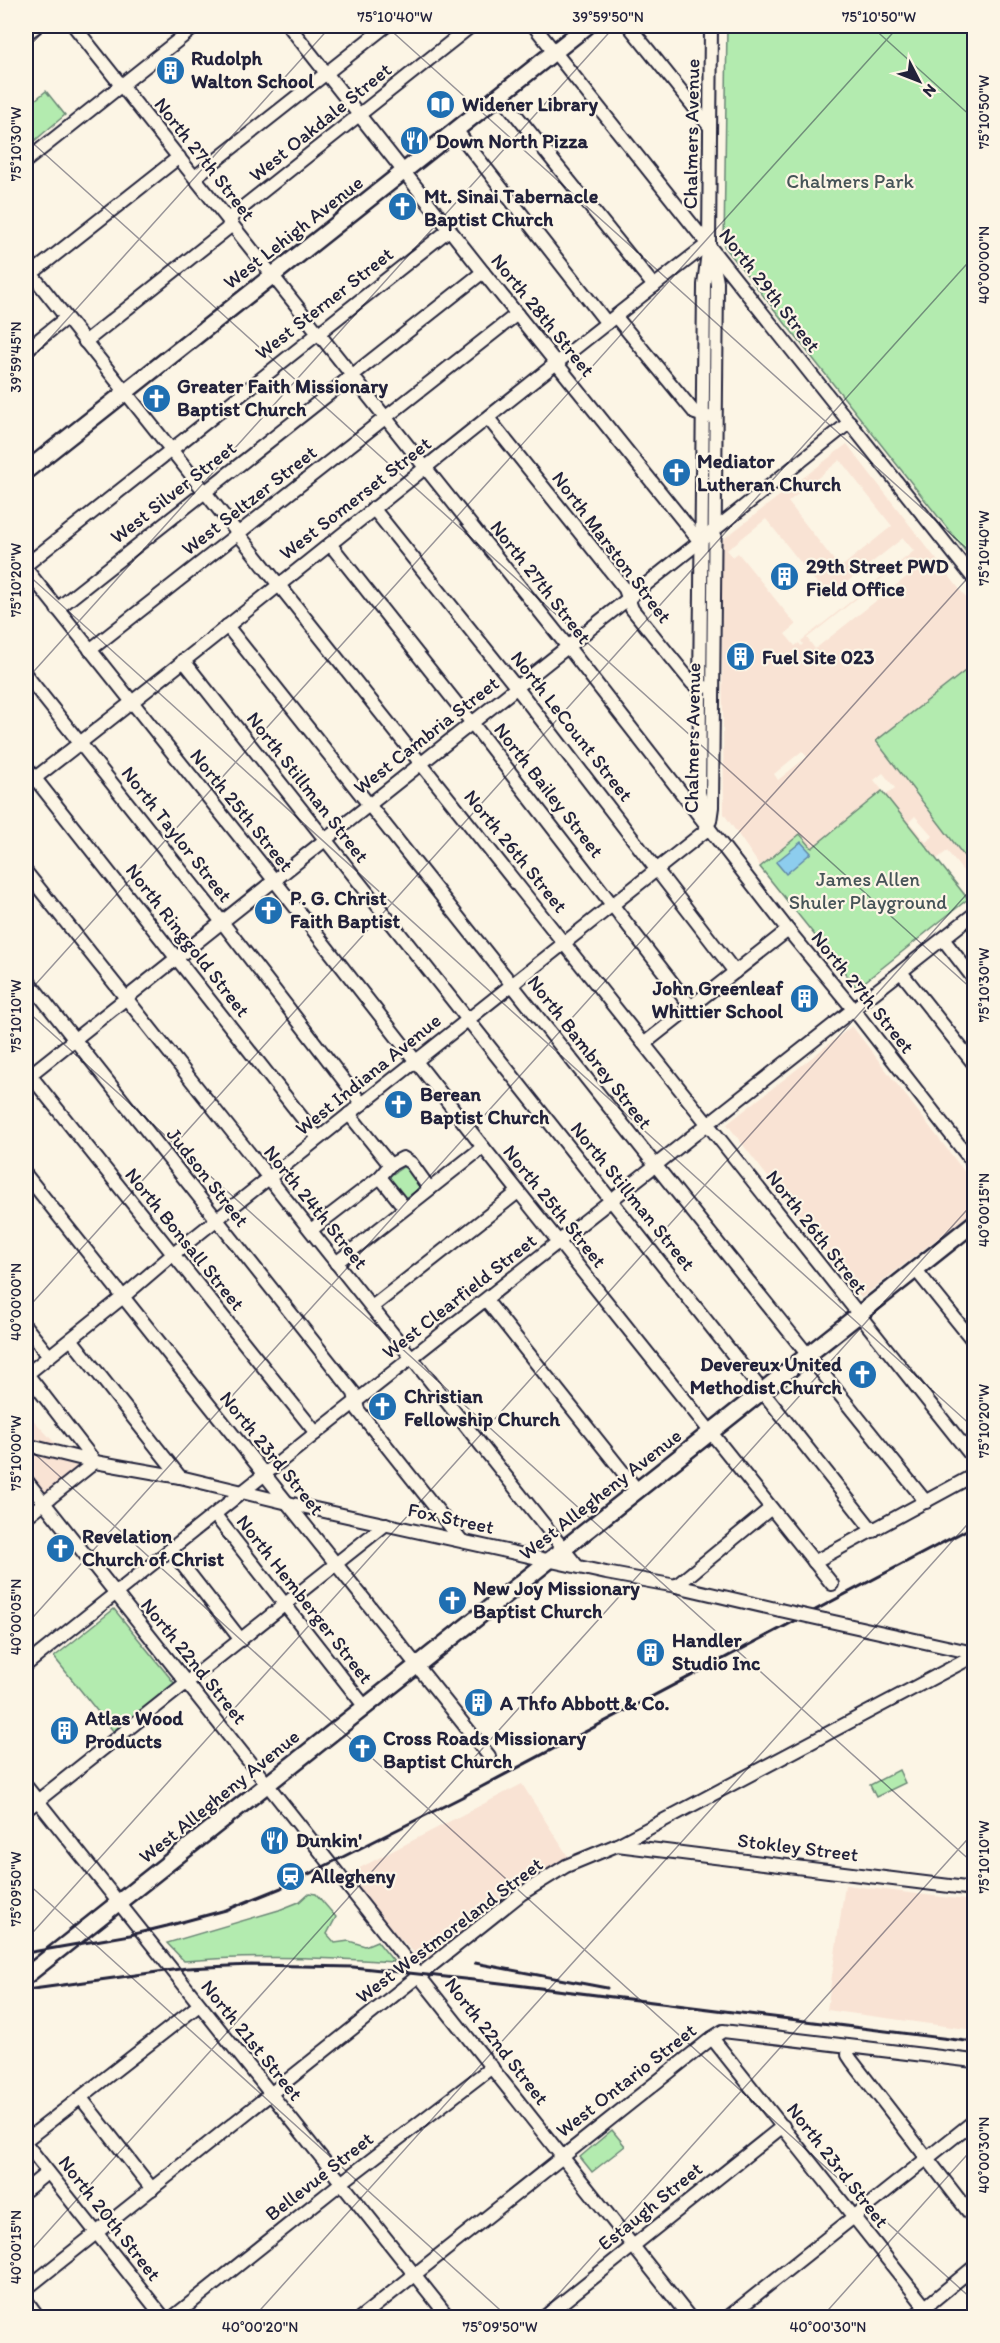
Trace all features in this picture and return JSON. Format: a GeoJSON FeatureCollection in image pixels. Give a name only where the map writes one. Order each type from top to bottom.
{"type":"FeatureCollection","features":[{"type":"Feature","properties":{"kind":"main road","name":"West Lehigh Avenue"},"geometry":{"type":"LineString","coordinates":[[26,471],[586,26]]}},
{"type":"Feature","properties":{"kind":"main road","name":"West Allegheny Avenue"},"geometry":{"type":"LineString","coordinates":[[26,1976],[975,1223]]}},
{"type":"Feature","properties":{"kind":"street"},"geometry":{"type":"LineString","coordinates":[[26,34],[37,26]]}},
{"type":"Feature","properties":{"kind":"street","name":"North 27th Street"},"geometry":{"type":"LineString","coordinates":[[74,26],[386,417],[788,930],[975,1164]]}},
{"type":"Feature","properties":{"kind":"street","name":"North 28th Street"},"geometry":{"type":"LineString","coordinates":[[292,26],[483,272],[701,543]]}},
{"type":"Feature","properties":{"kind":"street"},"geometry":{"type":"LineString","coordinates":[[195,177],[386,26]]}},
{"type":"Feature","properties":{"kind":"street","name":"West Oakdale Street"},"geometry":{"type":"LineString","coordinates":[[85,342],[227,229],[233,215],[471,26]]}},
{"type":"Feature","properties":{"kind":"street","name":"North 29th Street"},"geometry":{"type":"LineString","coordinates":[[534,26],[975,579]]}},
{"type":"Feature","properties":{"kind":"street"},"geometry":{"type":"LineString","coordinates":[[629,26],[710,127]]}},
{"type":"Feature","properties":{"kind":"street","name":"Chalmers Avenue"},"geometry":{"type":"LineString","coordinates":[[706,687],[701,543],[717,282],[709,243],[711,26]]}},
{"type":"Feature","properties":{"kind":"street"},"geometry":{"type":"LineString","coordinates":[[26,161],[122,85],[189,28]]}},
{"type":"Feature","properties":{"kind":"street"},"geometry":{"type":"LineString","coordinates":[[500,94],[654,286]]}},
{"type":"Feature","properties":{"kind":"street"},"geometry":{"type":"LineString","coordinates":[[456,130],[612,320],[695,413],[709,417]]}},
{"type":"Feature","properties":{"kind":"street"},"geometry":{"type":"LineString","coordinates":[[28,271],[179,157]]}},
{"type":"Feature","properties":{"kind":"street","name":"West Sterner Street"},"geometry":{"type":"LineString","coordinates":[[26,567],[171,449],[450,229]]}},
{"type":"Feature","properties":{"kind":"street","name":"West Somerset Street"},"geometry":{"type":"LineString","coordinates":[[30,781],[709,243]]}},
{"type":"Feature","properties":{"kind":"street","name":"North 26th Street"},"geometry":{"type":"LineString","coordinates":[[28,271],[975,1459]]}},
{"type":"Feature","properties":{"kind":"street","name":"West Silver Street"},"geometry":{"type":"LineString","coordinates":[[57,609],[483,272]]}},
{"type":"Feature","properties":{"kind":"street","name":"West Seltzer Street"},"geometry":{"type":"LineString","coordinates":[[90,650],[517,314]]}},
{"type":"Feature","properties":{"kind":"street"},"geometry":{"type":"LineString","coordinates":[[26,350],[66,318]]}},
{"type":"Feature","properties":{"kind":"street","name":"North Marston Street"},"geometry":{"type":"LineString","coordinates":[[488,417],[625,589],[632,609],[692,683],[706,687]]}},
{"type":"Feature","properties":{"kind":"street","name":"Chalmers Avenue"},"geometry":{"type":"LineString","coordinates":[[709,417],[714,532],[699,793],[709,828]]}},
{"type":"Feature","properties":{"kind":"street","name":"West Cambria Street"},"geometry":{"type":"LineString","coordinates":[[27,1074],[74,1040],[850,423]]}},
{"type":"Feature","properties":{"kind":"street","name":"North LeCount Street"},"geometry":{"type":"LineString","coordinates":[[373,508],[517,687],[658,868],[735,972]]}},
{"type":"Feature","properties":{"kind":"street","name":"North Bailey Street"},"geometry":{"type":"LineString","coordinates":[[330,544],[691,1006]]}},
{"type":"Feature","properties":{"kind":"street","name":"North 25th Street"},"geometry":{"type":"LineString","coordinates":[[26,567],[518,1192],[832,1584]]}},
{"type":"Feature","properties":{"kind":"street","name":"North Bambrey Street"},"geometry":{"type":"LineString","coordinates":[[227,626],[926,1502]]}},
{"type":"Feature","properties":{"kind":"street","name":"North Stillman Street"},"geometry":{"type":"LineString","coordinates":[[183,660],[873,1531]]}},
{"type":"Feature","properties":{"kind":"street","name":"North Taylor Street"},"geometry":{"type":"LineString","coordinates":[[26,675],[222,922],[362,1104]]}},
{"type":"Feature","properties":{"kind":"street","name":"North Ringgold Street"},"geometry":{"type":"LineString","coordinates":[[26,767],[30,781],[177,958],[318,1138]]}},
{"type":"Feature","properties":{"kind":"street","name":"West Indiana Avenue"},"geometry":{"type":"LineString","coordinates":[[26,1375],[318,1138],[709,828]]}},
{"type":"Feature","properties":{"kind":"street","name":"North 24th Street"},"geometry":{"type":"LineString","coordinates":[[26,872],[577,1566]]}},
{"type":"Feature","properties":{"kind":"street","name":"West Clearfield Street"},"geometry":{"type":"LineString","coordinates":[[26,1665],[315,1433],[975,914]]}},
{"type":"Feature","properties":{"kind":"street"},"geometry":{"type":"LineString","coordinates":[[645,1043],[788,930]]}},
{"type":"Feature","properties":{"kind":"street"},"geometry":{"type":"LineString","coordinates":[[943,939],[975,979]]}},
{"type":"Feature","properties":{"kind":"street"},"geometry":{"type":"LineString","coordinates":[[901,972],[975,1065]]}},
{"type":"Feature","properties":{"kind":"street","name":"Judson Street"},"geometry":{"type":"LineString","coordinates":[[26,978],[354,1393],[358,1410],[461,1540]]}},
{"type":"Feature","properties":{"kind":"street","name":"North Bonsall Street"},"geometry":{"type":"LineString","coordinates":[[27,1074],[315,1433]]}},
{"type":"Feature","properties":{"kind":"street"},"geometry":{"type":"LineString","coordinates":[[349,1114],[390,1165]]}},
{"type":"Feature","properties":{"kind":"street"},"geometry":{"type":"LineString","coordinates":[[336,1263],[404,1207],[483,1147]]}},
{"type":"Feature","properties":{"kind":"street"},"geometry":{"type":"LineString","coordinates":[[311,1230],[380,1177],[390,1165],[403,1158],[411,1162],[429,1188]]}},
{"type":"Feature","properties":{"kind":"street","name":"North 23rd Street"},"geometry":{"type":"LineString","coordinates":[[26,1175],[489,1756]]}},
{"type":"Feature","properties":{"kind":"street"},"geometry":{"type":"LineString","coordinates":[[380,1177],[404,1207]]}},
{"type":"Feature","properties":{"kind":"street"},"geometry":{"type":"LineString","coordinates":[[372,1307],[518,1192]]}},
{"type":"Feature","properties":{"kind":"street"},"geometry":{"type":"LineString","coordinates":[[916,1270],[975,1342]]}},
{"type":"Feature","properties":{"kind":"street"},"geometry":{"type":"LineString","coordinates":[[486,1300],[638,1491]]}},
{"type":"Feature","properties":{"kind":"street"},"geometry":{"type":"LineString","coordinates":[[26,1327],[49,1356]]}},
{"type":"Feature","properties":{"kind":"street"},"geometry":{"type":"LineString","coordinates":[[71,1339],[180,1477]]}},
{"type":"Feature","properties":{"kind":"street"},"geometry":{"type":"LineString","coordinates":[[26,1375],[95,1462],[26,1516]]}},
{"type":"Feature","properties":{"kind":"street","name":"Fox Street"},"geometry":{"type":"LineString","coordinates":[[26,1445],[95,1462],[180,1477],[288,1503],[676,1586],[975,1654]]}},
{"type":"Feature","properties":{"kind":"street"},"geometry":{"type":"LineString","coordinates":[[814,1562],[975,1475]]}},
{"type":"Feature","properties":{"kind":"street","name":"North 22nd Street"},"geometry":{"type":"LineString","coordinates":[[26,1480],[114,1594],[188,1683],[690,2318]]}},
{"type":"Feature","properties":{"kind":"street"},"geometry":{"type":"LineString","coordinates":[[676,1586],[771,1508]]}},
{"type":"Feature","properties":{"kind":"street","name":"North Hemberger Street"},"geometry":{"type":"LineString","coordinates":[[215,1515],[365,1707]]}},
{"type":"Feature","properties":{"kind":"street"},"geometry":{"type":"LineString","coordinates":[[26,1810],[386,1524]]}},
{"type":"Feature","properties":{"kind":"street"},"geometry":{"type":"LineString","coordinates":[[171,1550],[241,1640]]}},
{"type":"Feature","properties":{"kind":"street","name":"West Westmoreland Street"},"geometry":{"type":"LineString","coordinates":[[26,2289],[521,1894],[566,1866],[617,1845],[975,1654]]}},
{"type":"Feature","properties":{"kind":"street","name":"North 21st Street"},"geometry":{"type":"LineString","coordinates":[[26,1786],[449,2318]]}},
{"type":"Feature","properties":{"kind":"street","name":"Stokley Street"},"geometry":{"type":"LineString","coordinates":[[617,1845],[975,1889]]}},
{"type":"Feature","properties":{"kind":"street"},"geometry":{"type":"LineString","coordinates":[[26,2142],[199,2005]]}},
{"type":"Feature","properties":{"kind":"street","name":"West Ontario Street"},"geometry":{"type":"LineString","coordinates":[[360,2318],[723,2031],[973,2062]]}},
{"type":"Feature","properties":{"kind":"street","name":"North 23rd Street"},"geometry":{"type":"LineString","coordinates":[[712,2038],[934,2318]]}},
{"type":"Feature","properties":{"kind":"street"},"geometry":{"type":"LineString","coordinates":[[849,2047],[848,2055],[852,2061],[975,2219]]}},
{"type":"Feature","properties":{"kind":"street","name":"Bellevue Street"},"geometry":{"type":"LineString","coordinates":[[172,2318],[341,2182],[492,2067]]}},
{"type":"Feature","properties":{"kind":"street"},"geometry":{"type":"LineString","coordinates":[[81,2098],[152,2189]]}},
{"type":"Feature","properties":{"kind":"street"},"geometry":{"type":"LineString","coordinates":[[727,2318],[975,2121]]}},
{"type":"Feature","properties":{"kind":"street","name":"Estaugh Street"},"geometry":{"type":"LineString","coordinates":[[543,2318],[783,2127]]}},
{"type":"Feature","properties":{"kind":"street","name":"North 20th Street"},"geometry":{"type":"LineString","coordinates":[[26,2142],[164,2318]]}},
{"type":"Feature","properties":{"kind":"street"},"geometry":{"type":"LineString","coordinates":[[26,2190],[48,2172]]}},
{"type":"Feature","properties":{"kind":"street"},"geometry":{"type":"LineString","coordinates":[[912,2318],[975,2267]]}},
{"type":"Feature","properties":{"kind":"street"},"geometry":{"type":"LineString","coordinates":[[26,2300],[39,2318]]}},
{"type":"Feature","properties":{"kind":"shaded area"},"geometry":{"type":"Polygon","coordinates":[[[847,444],[974,608],[974,664],[876,741],[974,869],[974,885],[947,851],[937,859],[967,897],[974,891],[974,895],[968,899],[882,792],[811,848],[800,834],[760,866],[724,814],[721,541],[847,444]],[[840,460],[788,502],[840,568],[892,526],[840,460]],[[766,519],[727,550],[733,557],[738,553],[796,625],[785,634],[795,646],[799,643],[801,646],[803,644],[801,641],[914,551],[903,538],[828,597],[766,519]],[[905,560],[807,638],[815,649],[914,571],[905,560]],[[734,643],[735,672],[747,672],[747,643],[734,643]],[[802,751],[774,774],[778,780],[807,757],[802,751]],[[883,773],[874,780],[886,795],[895,788],[883,773]],[[915,816],[909,822],[926,842],[933,836],[915,816]]]}},
{"type":"Feature","properties":{"kind":"shaded area"},"geometry":{"type":"Polygon","coordinates":[[[852,1026],[974,1184],[974,1210],[861,1298],[727,1124],[852,1026]]]}},
{"type":"Feature","properties":{"kind":"shaded area"},"geometry":{"type":"Polygon","coordinates":[[[26,1412],[79,1469],[26,1511],[26,1412]]]}},
{"type":"Feature","properties":{"kind":"shaded area"},"geometry":{"type":"Polygon","coordinates":[[[522,1784],[569,1858],[423,1961],[381,1920],[348,1874],[522,1784]]]}},
{"type":"Feature","properties":{"kind":"shaded area"},"geometry":{"type":"Polygon","coordinates":[[[845,1885],[974,1901],[974,2030],[827,2010],[845,1885]]]}},
{"type":"Feature","properties":{"kind":"green space","name":"Chalmers Park"},"geometry":{"type":"Polygon","coordinates":[[[727,26],[974,26],[974,562],[724,246],[727,26]]]}},
{"type":"Feature","properties":{"kind":"green space"},"geometry":{"type":"Polygon","coordinates":[[[26,88],[35,100],[46,91],[65,115],[26,148],[26,88]]]}},
{"type":"Feature","properties":{"kind":"green space"},"geometry":{"type":"Polygon","coordinates":[[[974,664],[974,869],[876,741],[974,664]]]}},
{"type":"Feature","properties":{"kind":"green space","name":"James Allen Shuler Playground"},"geometry":{"type":"Polygon","coordinates":[[[882,791],[968,899],[857,988],[760,867],[800,834],[812,848],[882,791]]]}},
{"type":"Feature","properties":{"kind":"green space"},"geometry":{"type":"Polygon","coordinates":[[[406,1165],[424,1186],[406,1201],[387,1178],[406,1165]]]}},
{"type":"Feature","properties":{"kind":"green space"},"geometry":{"type":"Polygon","coordinates":[[[114,1609],[175,1684],[114,1732],[54,1657],[114,1609]]]}},
{"type":"Feature","properties":{"kind":"green space"},"geometry":{"type":"Polygon","coordinates":[[[899,1770],[905,1783],[876,1797],[870,1785],[899,1770]]]}},
{"type":"Feature","properties":{"kind":"green space"},"geometry":{"type":"Polygon","coordinates":[[[309,1893],[316,1894],[336,1917],[327,1934],[335,1943],[349,1941],[365,1946],[377,1941],[394,1962],[289,1957],[184,1961],[167,1943],[279,1910],[299,1902],[309,1893]]]}},
{"type":"Feature","properties":{"kind":"green space"},"geometry":{"type":"Polygon","coordinates":[[[612,2130],[625,2146],[592,2172],[580,2157],[612,2130]]]}},
{"type":"Feature","properties":{"kind":"water"},"geometry":{"type":"Polygon","coordinates":[[[801,842],[811,853],[786,874],[776,862],[801,842]]]}},
{"type":"Feature","properties":{"kind":"railway"},"geometry":{"type":"LineString","coordinates":[[26,1953],[130,1935],[167,1926],[226,1910],[281,1888],[468,1794],[974,1526]]}},
{"type":"Feature","properties":{"kind":"railway"},"geometry":{"type":"LineString","coordinates":[[475,1963],[607,1988]]}},
{"type":"Feature","properties":{"kind":"railway"},"geometry":{"type":"LineString","coordinates":[[26,1990],[187,1968],[251,1965],[353,1967],[974,2042]]}},
{"type":"Feature","properties":{"kind":"place","name":"Rudolph Walton School"},"geometry":{"type":"Point","coordinates":[170,70]}},
{"type":"Feature","properties":{"kind":"place","name":"Widener Library"},"geometry":{"type":"Point","coordinates":[441,104]}},
{"type":"Feature","properties":{"kind":"place","name":"Down North Pizza"},"geometry":{"type":"Point","coordinates":[415,141]}},
{"type":"Feature","properties":{"kind":"place","name":"Mt. Sinai Tabernacle Baptist Church"},"geometry":{"type":"Point","coordinates":[403,207]}},
{"type":"Feature","properties":{"kind":"place","name":"Greater Faith Missionary Baptist Church"},"geometry":{"type":"Point","coordinates":[156,398]}},
{"type":"Feature","properties":{"kind":"place","name":"Mediator Lutheran Church"},"geometry":{"type":"Point","coordinates":[676,473]}},
{"type":"Feature","properties":{"kind":"place","name":"29th Street PWD Field Office"},"geometry":{"type":"Point","coordinates":[785,577]}},
{"type":"Feature","properties":{"kind":"place","name":"Fuel Site 023"},"geometry":{"type":"Point","coordinates":[741,657]}},
{"type":"Feature","properties":{"kind":"place","name":"P. G. Christ Faith Baptist"},"geometry":{"type":"Point","coordinates":[269,910]}},
{"type":"Feature","properties":{"kind":"place","name":"John Greenleaf Whittier School"},"geometry":{"type":"Point","coordinates":[804,999]}},
{"type":"Feature","properties":{"kind":"place","name":"Berean Baptist Church"},"geometry":{"type":"Point","coordinates":[399,1105]}},
{"type":"Feature","properties":{"kind":"place","name":"Devereux United Methodist Church"},"geometry":{"type":"Point","coordinates":[863,1375]}},
{"type":"Feature","properties":{"kind":"place","name":"Christian Fellowship Church"},"geometry":{"type":"Point","coordinates":[383,1407]}},
{"type":"Feature","properties":{"kind":"place","name":"Revelation Church of Christ"},"geometry":{"type":"Point","coordinates":[61,1548]}},
{"type":"Feature","properties":{"kind":"place","name":"New Joy Missionary Baptist Church"},"geometry":{"type":"Point","coordinates":[452,1600]}},
{"type":"Feature","properties":{"kind":"place","name":"Handler Studio Inc"},"geometry":{"type":"Point","coordinates":[651,1652]}},
{"type":"Feature","properties":{"kind":"place","name":"A Thfo Abbott & Co."},"geometry":{"type":"Point","coordinates":[479,1703]}},
{"type":"Feature","properties":{"kind":"place","name":"Atlas Wood Products"},"geometry":{"type":"Point","coordinates":[64,1730]}},
{"type":"Feature","properties":{"kind":"place","name":"Cross Roads Missionary Baptist Church"},"geometry":{"type":"Point","coordinates":[362,1749]}},
{"type":"Feature","properties":{"kind":"place","name":"Dunkin'"},"geometry":{"type":"Point","coordinates":[275,1840]}},
{"type":"Feature","properties":{"kind":"place","name":"Allegheny"},"geometry":{"type":"Point","coordinates":[290,1876]}}]}
